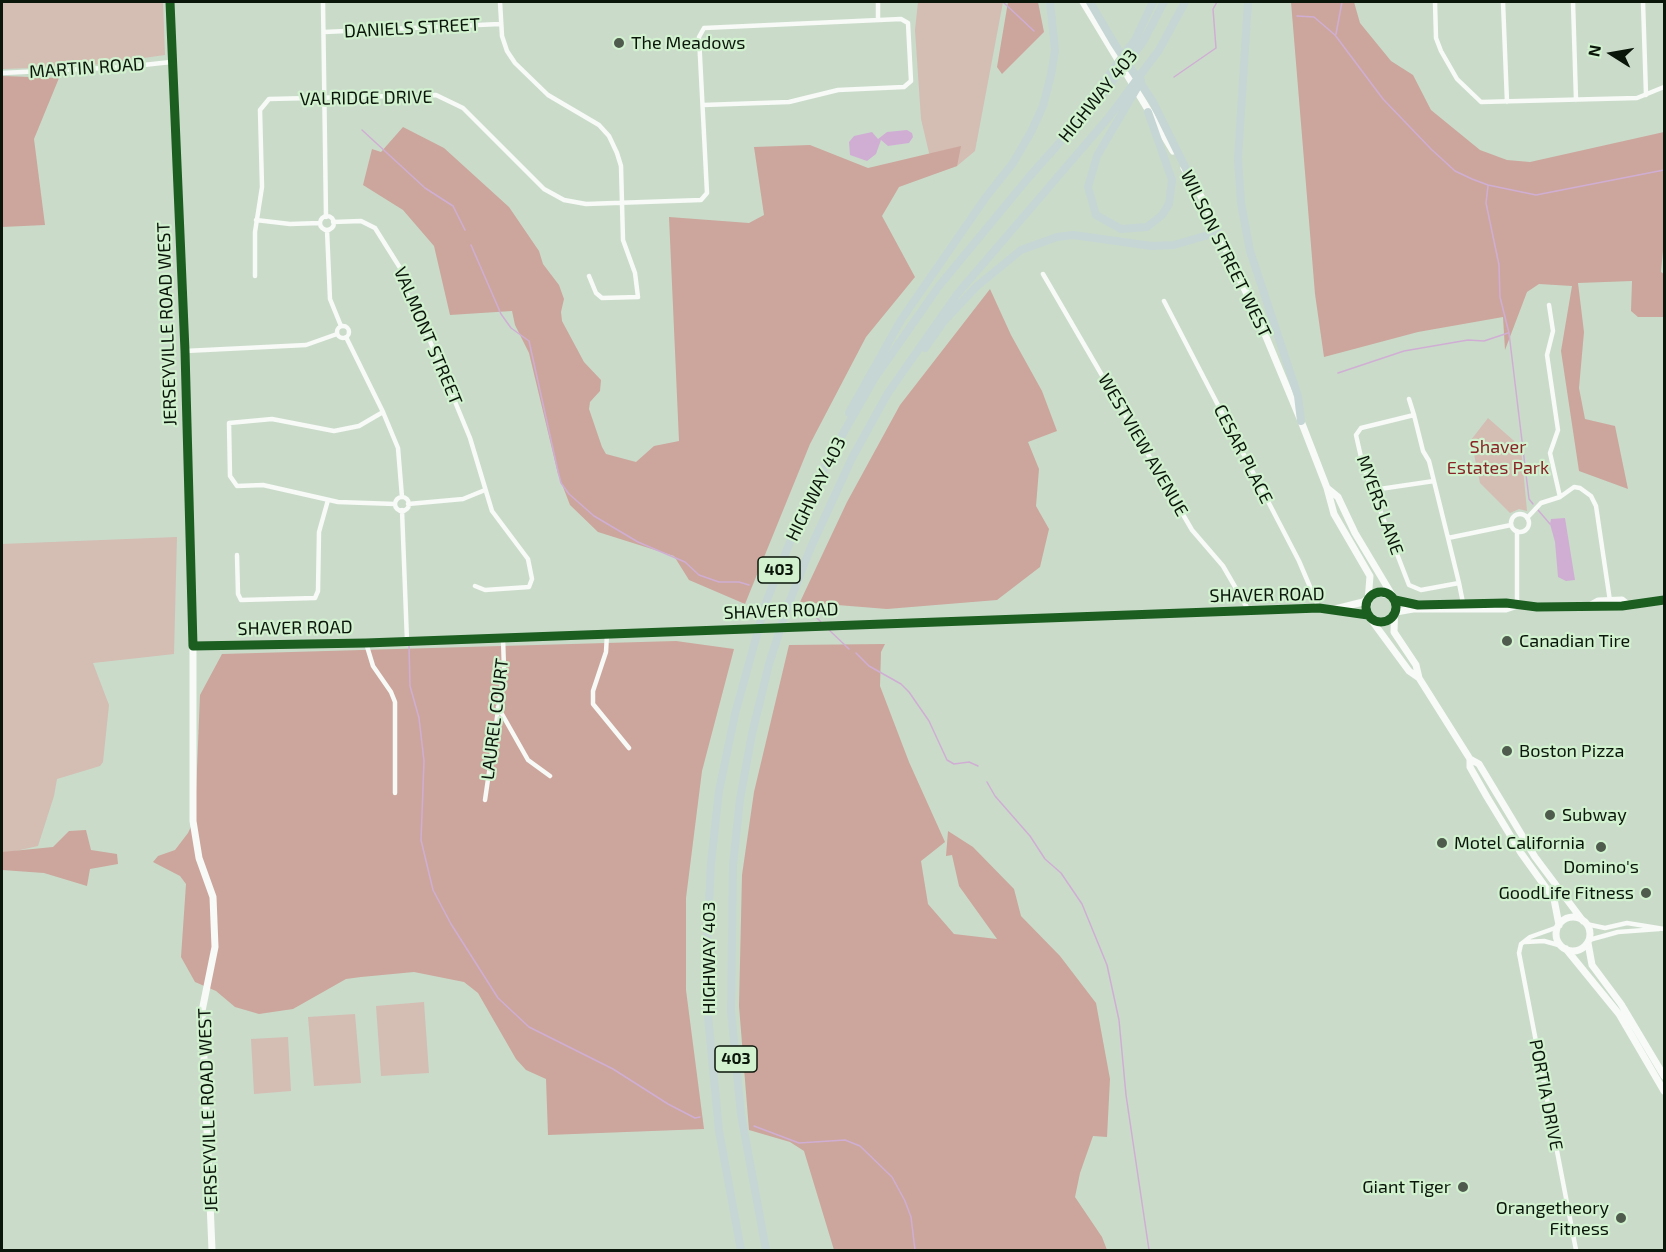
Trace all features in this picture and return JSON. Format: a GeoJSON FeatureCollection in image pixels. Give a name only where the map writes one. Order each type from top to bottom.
{"type":"FeatureCollection","features":[{"type":"Feature","properties":{"kind":"highway"},"geometry":{"type":"LineString","coordinates":[[828,460],[856,397],[900,320],[986,197],[1013,163],[1031,132],[1043,106],[1055,50],[1050,2]]}},
{"type":"Feature","properties":{"kind":"highway"},"geometry":{"type":"LineString","coordinates":[[1090,2],[1111,44],[1153,102],[1186,171]]}},
{"type":"Feature","properties":{"kind":"highway"},"geometry":{"type":"LineString","coordinates":[[1029,177],[1136,40],[1153,2]]}},
{"type":"Feature","properties":{"kind":"highway","name":"HIGHWAY 403"},"geometry":{"type":"LineString","coordinates":[[741,1251],[719,1131],[705,985],[711,863],[719,791],[749,659],[765,605],[790,542],[828,460],[874,379],[939,286],[1029,177],[1096,102],[1143,42],[1164,2]]}},
{"type":"Feature","properties":{"kind":"highway","name":"HIGHWAY 403"},"geometry":{"type":"LineString","coordinates":[[766,1251],[741,1114],[731,1011],[734,854],[748,755],[769,664],[811,547],[852,458],[888,393],[935,322],[993,250],[1109,117],[1159,50],[1185,2]]}},
{"type":"Feature","properties":{"kind":"highway"},"geometry":{"type":"LineString","coordinates":[[1248,2],[1238,158],[1241,203],[1263,295],[1298,396],[1301,421]]}},
{"type":"Feature","properties":{"kind":"highway"},"geometry":{"type":"LineString","coordinates":[[1148,112],[1172,180],[1169,204],[1162,215],[1147,227],[1122,229],[1096,215],[1090,201],[1089,180],[1097,156],[1159,50]]}},
{"type":"Feature","properties":{"kind":"highway"},"geometry":{"type":"LineString","coordinates":[[852,458],[944,321],[976,287],[1021,249],[1058,237],[1073,235],[1152,246],[1174,245],[1218,232]]}},
{"type":"Feature","properties":{"kind":"main road","name":"JERSEYVILLE ROAD WEST"},"geometry":{"type":"LineString","coordinates":[[170,2],[186,351],[193,646],[193,821],[199,858],[213,897],[214,947],[202,1011],[212,1251]]}},
{"type":"Feature","properties":{"kind":"main road","name":"WILSON STREET WEST"},"geometry":{"type":"LineString","coordinates":[[1083,2],[1111,44],[1148,112],[1186,171],[1218,232],[1301,421],[1327,488],[1334,514],[1370,576],[1368,600]]}},
{"type":"Feature","properties":{"kind":"main road","name":"WILSON STREET WEST"},"geometry":{"type":"LineString","coordinates":[[1327,488],[1338,497],[1355,533],[1394,598]]}},
{"type":"Feature","properties":{"kind":"main road"},"geometry":{"type":"LineString","coordinates":[[1419,678],[1409,671],[1366,609],[1368,600],[1377,592],[1418,605],[1506,603],[1598,607],[1665,600]]}},
{"type":"Feature","properties":{"kind":"main road"},"geometry":{"type":"LineString","coordinates":[[1394,598],[1395,634],[1416,665],[1419,678],[1470,759],[1479,764],[1558,892],[1585,922],[1592,965],[1621,1004],[1665,1076]]}},
{"type":"Feature","properties":{"kind":"main road","name":"SHAVER ROAD"},"geometry":{"type":"LineString","coordinates":[[1330,610],[1368,600]]}},
{"type":"Feature","properties":{"kind":"main road"},"geometry":{"type":"LineString","coordinates":[[1591,605],[1598,601],[1610,600],[1622,600],[1627,604]]}},
{"type":"Feature","properties":{"kind":"main road"},"geometry":{"type":"LineString","coordinates":[[1370,617],[1386,622],[1396,612],[1413,609],[1506,609],[1517,605]]}},
{"type":"Feature","properties":{"kind":"main road","name":"SHAVER ROAD"},"geometry":{"type":"LineString","coordinates":[[193,646],[366,643],[1319,608],[1370,617]]}},
{"type":"Feature","properties":{"kind":"main road"},"geometry":{"type":"LineString","coordinates":[[1470,759],[1470,767],[1521,853],[1554,899],[1559,926],[1557,936],[1564,948],[1619,1014],[1665,1090]]}},
{"type":"Feature","properties":{"kind":"main road"},"geometry":{"type":"LineString","coordinates":[[1559,926],[1569,918],[1585,922]]}},
{"type":"Feature","properties":{"kind":"main road"},"geometry":{"type":"LineString","coordinates":[[1564,948],[1578,950],[1589,941]]}},
{"type":"Feature","properties":{"kind":"street"},"geometry":{"type":"LineString","coordinates":[[323,2],[327,216],[333,222],[332,228],[327,230]]}},
{"type":"Feature","properties":{"kind":"street"},"geometry":{"type":"LineString","coordinates":[[500,2],[500,24],[507,51],[517,66],[548,95],[594,122],[609,136],[620,159],[624,245],[635,273],[638,297],[602,298],[596,293],[589,276]]}},
{"type":"Feature","properties":{"kind":"street"},"geometry":{"type":"LineString","coordinates":[[878,2],[878,19]]}},
{"type":"Feature","properties":{"kind":"street"},"geometry":{"type":"LineString","coordinates":[[1435,2],[1436,38],[1457,79],[1481,102],[1637,98],[1665,87]]}},
{"type":"Feature","properties":{"kind":"street"},"geometry":{"type":"LineString","coordinates":[[1503,2],[1507,102]]}},
{"type":"Feature","properties":{"kind":"street"},"geometry":{"type":"LineString","coordinates":[[1573,2],[1576,100]]}},
{"type":"Feature","properties":{"kind":"street"},"geometry":{"type":"LineString","coordinates":[[1643,2],[1646,95]]}},
{"type":"Feature","properties":{"kind":"street","name":"VALRIDGE DRIVE"},"geometry":{"type":"LineString","coordinates":[[255,276],[256,220],[262,187],[260,110],[269,99],[424,94],[445,97],[463,108],[552,194],[578,204],[622,204],[704,198],[707,193],[699,38],[704,28],[878,19],[901,19],[908,23],[911,74],[907,86],[838,90],[789,102],[703,105]]}},
{"type":"Feature","properties":{"kind":"street","name":"DANIELS STREET"},"geometry":{"type":"LineString","coordinates":[[324,32],[500,24]]}},
{"type":"Feature","properties":{"kind":"street","name":"MARTIN ROAD"},"geometry":{"type":"LineString","coordinates":[[2,73],[125,68],[171,62]]}},
{"type":"Feature","properties":{"kind":"street"},"geometry":{"type":"LineString","coordinates":[[256,220],[290,224],[320,223],[327,216]]}},
{"type":"Feature","properties":{"kind":"street","name":"VALMONT STREET"},"geometry":{"type":"LineString","coordinates":[[333,222],[361,221],[375,228],[402,271],[410,302],[454,396],[492,510],[528,559],[532,579],[529,587],[484,590],[475,586]]}},
{"type":"Feature","properties":{"kind":"street"},"geometry":{"type":"LineString","coordinates":[[320,223],[327,230],[330,293],[341,326],[337,334]]}},
{"type":"Feature","properties":{"kind":"street","name":"WESTVIEW AVENUE"},"geometry":{"type":"LineString","coordinates":[[1043,274],[1192,530],[1223,566],[1249,611]]}},
{"type":"Feature","properties":{"kind":"street","name":"CESAR PLACE"},"geometry":{"type":"LineString","coordinates":[[1164,301],[1299,561],[1319,608]]}},
{"type":"Feature","properties":{"kind":"street"},"geometry":{"type":"LineString","coordinates":[[1549,305],[1553,331],[1547,355],[1558,430],[1550,453],[1560,497]]}},
{"type":"Feature","properties":{"kind":"street"},"geometry":{"type":"LineString","coordinates":[[341,326],[348,329],[346,337],[398,448],[402,497],[408,504]]}},
{"type":"Feature","properties":{"kind":"street"},"geometry":{"type":"LineString","coordinates":[[186,351],[306,345],[337,334],[346,337]]}},
{"type":"Feature","properties":{"kind":"street"},"geometry":{"type":"LineString","coordinates":[[1409,399],[1434,481],[1463,603]]}},
{"type":"Feature","properties":{"kind":"street"},"geometry":{"type":"LineString","coordinates":[[383,412],[359,426],[334,431],[272,419],[229,423],[230,476],[237,486],[263,485],[328,500],[362,505],[395,504],[402,510]]}},
{"type":"Feature","properties":{"kind":"street","name":"MYERS LANE"},"geometry":{"type":"LineString","coordinates":[[1414,415],[1364,427],[1357,432],[1363,466],[1409,585],[1414,589],[1426,590],[1459,583]]}},
{"type":"Feature","properties":{"kind":"street"},"geometry":{"type":"LineString","coordinates":[[1373,490],[1434,481]]}},
{"type":"Feature","properties":{"kind":"street"},"geometry":{"type":"LineString","coordinates":[[1517,531],[1527,528],[1527,518],[1541,503],[1560,497],[1571,488],[1578,486],[1595,501],[1610,600]]}},
{"type":"Feature","properties":{"kind":"street"},"geometry":{"type":"LineString","coordinates":[[407,641],[402,510],[408,504],[463,499],[485,490]]}},
{"type":"Feature","properties":{"kind":"street"},"geometry":{"type":"LineString","coordinates":[[395,504],[397,499],[402,497]]}},
{"type":"Feature","properties":{"kind":"street"},"geometry":{"type":"LineString","coordinates":[[237,555],[238,594],[241,600],[315,598],[318,591],[319,532],[328,500]]}},
{"type":"Feature","properties":{"kind":"street"},"geometry":{"type":"LineString","coordinates":[[1517,605],[1517,531],[1511,525],[1511,519],[1521,514],[1527,518]]}},
{"type":"Feature","properties":{"kind":"street"},"geometry":{"type":"LineString","coordinates":[[1448,538],[1511,525]]}},
{"type":"Feature","properties":{"kind":"street"},"geometry":{"type":"LineString","coordinates":[[607,634],[606,652],[593,691],[593,704],[629,748]]}},
{"type":"Feature","properties":{"kind":"street","name":"LAUREL COURT"},"geometry":{"type":"LineString","coordinates":[[485,800],[504,669],[503,638]]}},
{"type":"Feature","properties":{"kind":"street"},"geometry":{"type":"LineString","coordinates":[[366,643],[372,666],[391,692],[395,702],[394,793]]}},
{"type":"Feature","properties":{"kind":"street"},"geometry":{"type":"LineString","coordinates":[[498,707],[528,760],[550,776]]}},
{"type":"Feature","properties":{"kind":"street"},"geometry":{"type":"LineString","coordinates":[[1585,922],[1605,928],[1627,923],[1663,929]]}},
{"type":"Feature","properties":{"kind":"street"},"geometry":{"type":"LineString","coordinates":[[1525,942],[1530,937],[1559,926]]}},
{"type":"Feature","properties":{"kind":"street"},"geometry":{"type":"LineString","coordinates":[[1589,941],[1618,932],[1663,929]]}},
{"type":"Feature","properties":{"kind":"street"},"geometry":{"type":"LineString","coordinates":[[1525,942],[1544,941],[1564,948]]}},
{"type":"Feature","properties":{"kind":"street","name":"PORTIA DRIVE"},"geometry":{"type":"LineString","coordinates":[[1525,942],[1521,944],[1519,953],[1576,1251]]}},
{"type":"Feature","properties":{"kind":"green space"},"geometry":{"type":"Polygon","coordinates":[[[2,2],[163,2],[165,55],[86,66],[2,69],[2,2]]]}},
{"type":"Feature","properties":{"kind":"green space"},"geometry":{"type":"Polygon","coordinates":[[[918,2],[1003,2],[975,151],[957,166],[934,174],[921,119],[915,30],[918,2]]]}},
{"type":"Feature","properties":{"kind":"green space","name":"Shaver Estates Park"},"geometry":{"type":"Polygon","coordinates":[[[1488,418],[1521,447],[1527,511],[1519,509],[1510,513],[1480,483],[1471,440],[1488,418]]]}},
{"type":"Feature","properties":{"kind":"green space"},"geometry":{"type":"Polygon","coordinates":[[[177,537],[174,654],[93,663],[109,705],[103,762],[100,766],[57,779],[38,846],[2,854],[2,544],[177,537]]]}},
{"type":"Feature","properties":{"kind":"green space"},"geometry":{"type":"Polygon","coordinates":[[[424,1002],[429,1073],[381,1076],[376,1006],[424,1002]]]}},
{"type":"Feature","properties":{"kind":"green space"},"geometry":{"type":"Polygon","coordinates":[[[355,1014],[361,1083],[314,1086],[308,1017],[355,1014]]]}},
{"type":"Feature","properties":{"kind":"green space"},"geometry":{"type":"Polygon","coordinates":[[[288,1037],[291,1091],[254,1094],[251,1039],[288,1037]]]}},
{"type":"Feature","properties":{"kind":"shaded area"},"geometry":{"type":"Polygon","coordinates":[[[1008,2],[1038,2],[1044,32],[1002,74],[997,67],[1008,2]]]}},
{"type":"Feature","properties":{"kind":"shaded area"},"geometry":{"type":"Polygon","coordinates":[[[1291,2],[1354,2],[1360,23],[1391,61],[1413,75],[1431,110],[1480,150],[1507,160],[1530,162],[1664,132],[1664,240],[1661,272],[1664,274],[1664,317],[1638,317],[1631,311],[1632,281],[1578,283],[1584,332],[1579,388],[1585,419],[1615,426],[1628,489],[1579,471],[1561,351],[1572,286],[1539,284],[1527,292],[1505,350],[1503,317],[1418,332],[1324,357],[1315,294],[1291,2]]]}},
{"type":"Feature","properties":{"kind":"shaded area"},"geometry":{"type":"Polygon","coordinates":[[[2,76],[59,78],[34,139],[45,225],[2,227],[2,76]]]}},
{"type":"Feature","properties":{"kind":"shaded area"},"geometry":{"type":"Polygon","coordinates":[[[403,127],[444,148],[509,207],[539,251],[543,264],[559,285],[564,299],[561,312],[562,321],[584,362],[601,380],[600,391],[590,402],[589,409],[602,447],[606,454],[636,462],[654,446],[679,441],[669,217],[749,223],[764,215],[754,147],[810,145],[868,168],[961,146],[957,166],[899,187],[882,216],[915,277],[866,337],[810,444],[745,604],[689,580],[674,556],[598,532],[570,505],[558,474],[529,353],[515,325],[512,311],[450,315],[434,246],[403,210],[363,185],[372,149],[381,152],[403,127]]]}},
{"type":"Feature","properties":{"kind":"shaded area"},"geometry":{"type":"Polygon","coordinates":[[[907,130],[912,133],[913,137],[909,143],[888,146],[881,140],[876,154],[867,161],[850,155],[849,142],[854,136],[872,132],[878,139],[887,132],[907,130]]]}},
{"type":"Feature","properties":{"kind":"shaded area"},"geometry":{"type":"Polygon","coordinates":[[[990,289],[1011,335],[1042,391],[1057,431],[1028,442],[1039,469],[1036,506],[1049,529],[1040,567],[997,600],[887,609],[800,602],[847,502],[900,405],[990,289]]]}},
{"type":"Feature","properties":{"kind":"shaded area"},"geometry":{"type":"Polygon","coordinates":[[[1565,518],[1575,580],[1566,581],[1558,577],[1555,542],[1550,524],[1551,519],[1565,518]]]}},
{"type":"Feature","properties":{"kind":"shaded area"},"geometry":{"type":"Polygon","coordinates":[[[676,641],[734,649],[702,771],[686,898],[686,990],[704,1129],[548,1135],[546,1079],[526,1070],[516,1059],[478,993],[464,982],[414,972],[346,979],[293,1009],[259,1014],[235,1007],[216,991],[195,982],[181,957],[186,884],[180,876],[153,862],[158,856],[175,850],[188,833],[195,818],[200,695],[222,654],[676,641]]]}},
{"type":"Feature","properties":{"kind":"shaded area"},"geometry":{"type":"Polygon","coordinates":[[[885,644],[881,652],[880,686],[909,762],[945,842],[921,861],[928,904],[954,934],[997,939],[959,886],[952,855],[946,856],[948,831],[973,847],[1014,889],[1021,916],[1060,956],[1096,1003],[1110,1079],[1107,1137],[1093,1136],[1080,1173],[1075,1197],[1102,1237],[1107,1250],[834,1250],[804,1151],[790,1142],[749,1130],[739,1006],[742,875],[754,792],[789,645],[885,644]]]}},
{"type":"Feature","properties":{"kind":"shaded area"},"geometry":{"type":"Polygon","coordinates":[[[86,830],[91,850],[117,854],[118,864],[90,869],[87,886],[44,873],[2,870],[2,852],[53,847],[69,831],[86,830]]]}},
{"type":"Feature","properties":{"kind":"waterway"},"geometry":{"type":"LineString","coordinates":[[1003,2],[1034,31]]}},
{"type":"Feature","properties":{"kind":"waterway"},"geometry":{"type":"LineString","coordinates":[[1174,77],[1216,48],[1213,9],[1217,2]]}},
{"type":"Feature","properties":{"kind":"waterway"},"geometry":{"type":"LineString","coordinates":[[1336,34],[1342,2]]}},
{"type":"Feature","properties":{"kind":"waterway"},"geometry":{"type":"LineString","coordinates":[[1297,16],[1314,17],[1335,35],[1383,99],[1455,171],[1472,179],[1488,185],[1536,195],[1664,170]]}},
{"type":"Feature","properties":{"kind":"waterway"},"geometry":{"type":"LineString","coordinates":[[362,130],[425,188],[453,206],[465,230]]}},
{"type":"Feature","properties":{"kind":"waterway"},"geometry":{"type":"LineString","coordinates":[[1488,186],[1486,203],[1499,265],[1500,297],[1509,333],[1529,499],[1533,504]]}},
{"type":"Feature","properties":{"kind":"waterway"},"geometry":{"type":"LineString","coordinates":[[471,245],[501,314],[511,328],[529,341],[561,483],[569,494],[594,516],[638,542],[685,562],[699,575],[719,582],[739,582],[749,585]]}},
{"type":"Feature","properties":{"kind":"waterway"},"geometry":{"type":"LineString","coordinates":[[1338,373],[1404,351],[1468,340],[1484,341],[1508,333]]}},
{"type":"Feature","properties":{"kind":"waterway"},"geometry":{"type":"LineString","coordinates":[[1538,510],[1550,524]]}},
{"type":"Feature","properties":{"kind":"waterway"},"geometry":{"type":"LineString","coordinates":[[796,614],[813,614],[821,622]]}},
{"type":"Feature","properties":{"kind":"waterway"},"geometry":{"type":"LineString","coordinates":[[827,628],[849,649]]}},
{"type":"Feature","properties":{"kind":"waterway"},"geometry":{"type":"LineString","coordinates":[[409,645],[410,686],[419,718],[424,761],[421,840],[433,890],[451,924],[498,998],[529,1027],[613,1069],[668,1104],[695,1118],[700,1117]]}},
{"type":"Feature","properties":{"kind":"waterway"},"geometry":{"type":"LineString","coordinates":[[856,653],[869,666],[901,684],[909,692],[929,721],[947,760],[954,764],[969,762],[978,766]]}},
{"type":"Feature","properties":{"kind":"waterway"},"geometry":{"type":"LineString","coordinates":[[987,782],[995,796],[1030,836],[1045,859],[1061,873],[1082,904],[1107,965],[1119,1020],[1126,1095],[1149,1250]]}},
{"type":"Feature","properties":{"kind":"waterway"},"geometry":{"type":"LineString","coordinates":[[754,1126],[799,1143],[845,1140],[860,1146],[892,1177],[905,1201],[911,1217],[915,1250]]}},
{"type":"Feature","properties":{"kind":"cycle path"},"geometry":{"type":"LineString","coordinates":[[170,2],[185,351],[193,646],[366,643],[1319,608],[1368,615]]}},
{"type":"Feature","properties":{"kind":"cycle path"},"geometry":{"type":"LineString","coordinates":[[1381,592],[1392,596],[1396,607],[1392,618],[1381,622],[1370,618],[1366,607],[1370,596],[1381,592]]}},
{"type":"Feature","properties":{"kind":"cycle path"},"geometry":{"type":"LineString","coordinates":[[1395,600],[1418,605],[1506,603],[1537,607],[1622,606],[1664,600]]}},
{"type":"Feature","properties":{"kind":"place","name":"The Meadows"},"geometry":{"type":"Point","coordinates":[619,43]}},
{"type":"Feature","properties":{"kind":"place","name":"Canadian Tire"},"geometry":{"type":"Point","coordinates":[1507,641]}},
{"type":"Feature","properties":{"kind":"place","name":"Boston Pizza"},"geometry":{"type":"Point","coordinates":[1507,751]}},
{"type":"Feature","properties":{"kind":"place","name":"Subway"},"geometry":{"type":"Point","coordinates":[1550,815]}},
{"type":"Feature","properties":{"kind":"place","name":"Motel California"},"geometry":{"type":"Point","coordinates":[1442,843]}},
{"type":"Feature","properties":{"kind":"place","name":"Domino's"},"geometry":{"type":"Point","coordinates":[1601,847]}},
{"type":"Feature","properties":{"kind":"place","name":"GoodLife Fitness"},"geometry":{"type":"Point","coordinates":[1646,893]}},
{"type":"Feature","properties":{"kind":"place","name":"Giant Tiger"},"geometry":{"type":"Point","coordinates":[1463,1187]}},
{"type":"Feature","properties":{"kind":"place","name":"Orangetheory Fitness"},"geometry":{"type":"Point","coordinates":[1621,1218]}}]}
